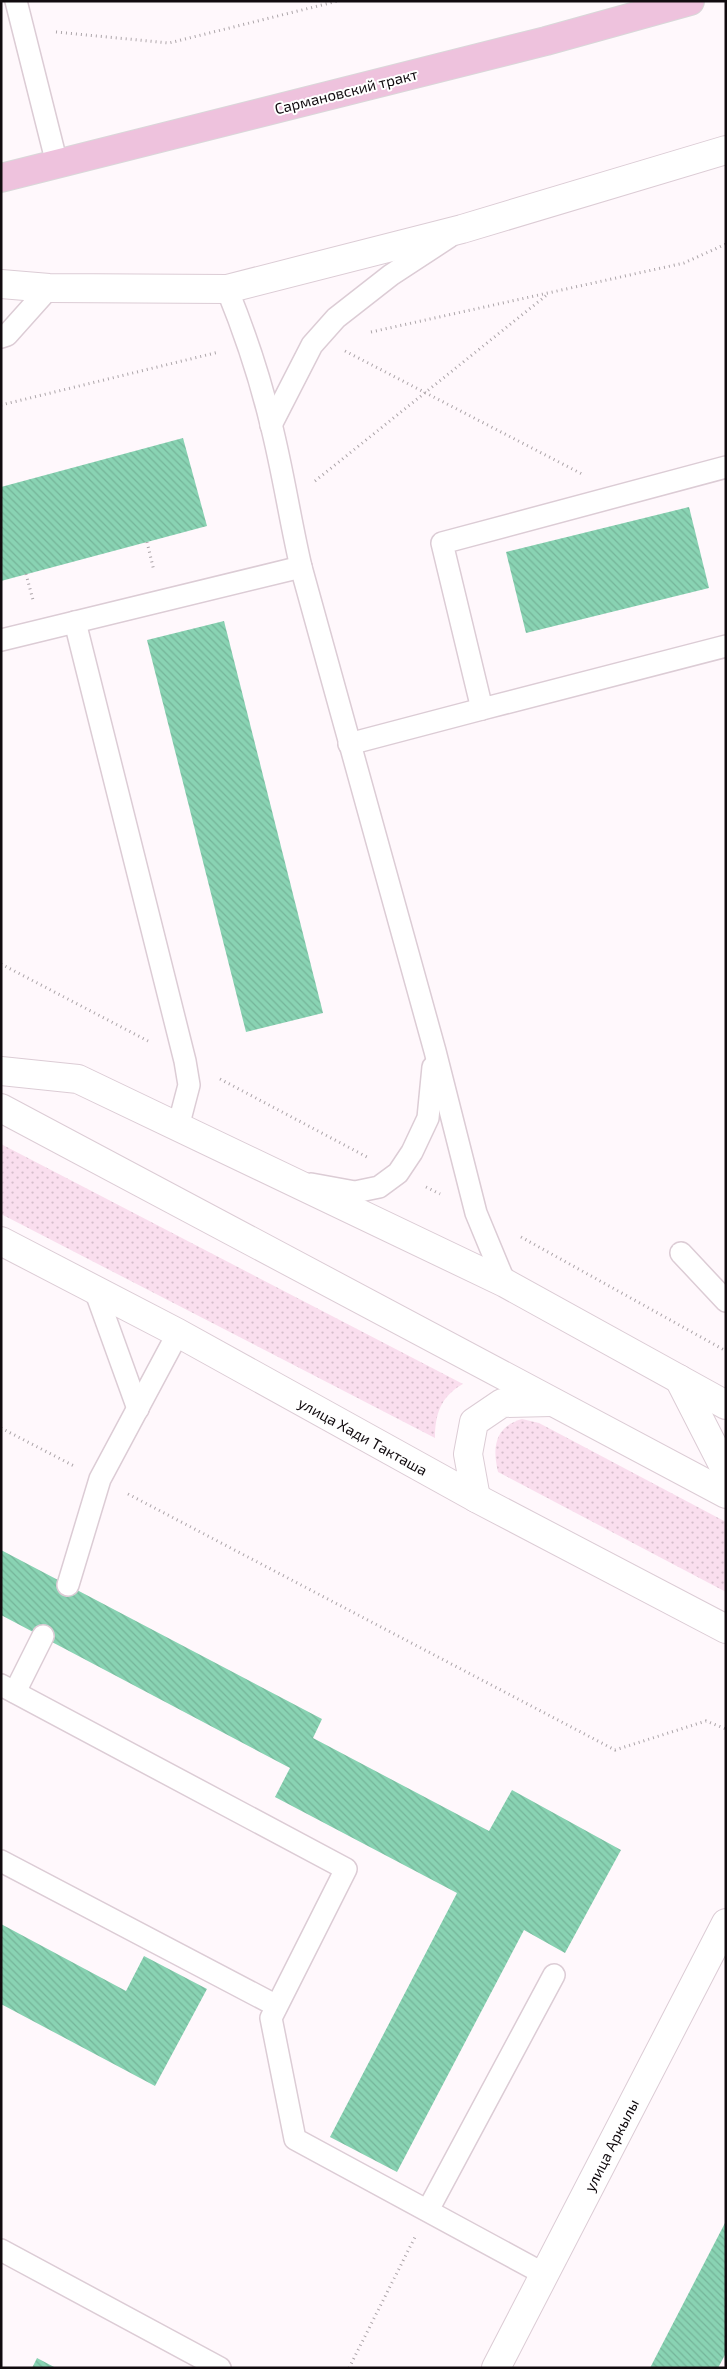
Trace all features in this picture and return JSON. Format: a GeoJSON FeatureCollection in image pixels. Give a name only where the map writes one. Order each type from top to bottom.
{"type":"FeatureCollection","features":[{"type":"Feature","properties":{"kind":"main road","name":"Сармановский тракт"},"geometry":{"type":"LineString","coordinates":[[1,178],[546,41],[690,1]]}},
{"type":"Feature","properties":{"kind":"street"},"geometry":{"type":"LineString","coordinates":[[1,284],[48,288],[227,289],[462,229],[726,150]]}},
{"type":"Feature","properties":{"kind":"street"},"geometry":{"type":"LineString","coordinates":[[1,1071],[78,1079],[505,1283],[726,1405]]}},
{"type":"Feature","properties":{"kind":"street"},"geometry":{"type":"LineString","coordinates":[[1,1108],[726,1494]]}},
{"type":"Feature","properties":{"kind":"street","name":"улица Хади Такташа"},"geometry":{"type":"LineString","coordinates":[[1,1242],[178,1333],[476,1498],[726,1629]]}},
{"type":"Feature","properties":{"kind":"street"},"geometry":{"type":"LineString","coordinates":[[680,1379],[726,1471]]}},
{"type":"Feature","properties":{"kind":"street"},"geometry":{"type":"LineString","coordinates":[[476,1498],[468,1454],[474,1422],[502,1403],[554,1402]]}},
{"type":"Feature","properties":{"kind":"street","name":"улица Аркылы"},"geometry":{"type":"LineString","coordinates":[[496,2368],[726,1923]]}},
{"type":"Feature","properties":{"kind":"lane"},"geometry":{"type":"LineString","coordinates":[[16,1],[57,164]]}},
{"type":"Feature","properties":{"kind":"lane"},"geometry":{"type":"LineString","coordinates":[[271,425],[312,345],[336,318],[391,276],[462,229]]}},
{"type":"Feature","properties":{"kind":"lane"},"geometry":{"type":"LineString","coordinates":[[1,337],[7,335],[48,288]]}},
{"type":"Feature","properties":{"kind":"lane"},"geometry":{"type":"LineString","coordinates":[[227,289],[249,344],[271,425],[286,505],[301,567],[435,1052],[476,1212],[505,1283]]}},
{"type":"Feature","properties":{"kind":"lane"},"geometry":{"type":"LineString","coordinates":[[482,708],[442,543],[726,467]]}},
{"type":"Feature","properties":{"kind":"lane"},"geometry":{"type":"LineString","coordinates":[[1,640],[301,567]]}},
{"type":"Feature","properties":{"kind":"lane"},"geometry":{"type":"LineString","coordinates":[[75,622],[186,1061],[189,1085],[178,1127]]}},
{"type":"Feature","properties":{"kind":"lane"},"geometry":{"type":"LineString","coordinates":[[350,744],[482,708],[726,646]]}},
{"type":"Feature","properties":{"kind":"lane"},"geometry":{"type":"LineString","coordinates":[[288,1180],[355,1192],[380,1187],[398,1173],[412,1152],[428,1118],[435,1052]]}},
{"type":"Feature","properties":{"kind":"lane"},"geometry":{"type":"LineString","coordinates":[[681,1253],[726,1301]]}},
{"type":"Feature","properties":{"kind":"lane"},"geometry":{"type":"LineString","coordinates":[[95,1290],[138,1409]]}},
{"type":"Feature","properties":{"kind":"lane"},"geometry":{"type":"LineString","coordinates":[[68,1585],[100,1479],[178,1333]]}},
{"type":"Feature","properties":{"kind":"lane"},"geometry":{"type":"LineString","coordinates":[[42,1636],[8,1689],[346,1869],[275,2005],[271,2018],[295,2139],[544,2274]]}},
{"type":"Feature","properties":{"kind":"lane"},"geometry":{"type":"LineString","coordinates":[[1,1861],[275,2005]]}},
{"type":"Feature","properties":{"kind":"lane"},"geometry":{"type":"LineString","coordinates":[[428,2210],[554,1975]]}},
{"type":"Feature","properties":{"kind":"lane"},"geometry":{"type":"LineString","coordinates":[[1,2250],[220,2368]]}},
{"type":"Feature","properties":{"kind":"path"},"geometry":{"type":"LineString","coordinates":[[22,29],[169,43],[338,1]]}},
{"type":"Feature","properties":{"kind":"path"},"geometry":{"type":"LineString","coordinates":[[286,505],[548,293]]}},
{"type":"Feature","properties":{"kind":"path"},"geometry":{"type":"LineString","coordinates":[[344,350],[622,495]]}},
{"type":"Feature","properties":{"kind":"path"},"geometry":{"type":"LineString","coordinates":[[1,964],[398,1173],[476,1212],[726,1351]]}},
{"type":"Feature","properties":{"kind":"path"},"geometry":{"type":"LineString","coordinates":[[1,1428],[615,1750],[706,1721],[726,1729]]}},
{"type":"Feature","properties":{"kind":"path"},"geometry":{"type":"LineString","coordinates":[[349,2368],[428,2210]]}},
{"type":"Feature","properties":{"kind":"shaded area"},"geometry":{"type":"Polygon","coordinates":[[[1,1144],[463,1384],[444,1400],[436,1421],[435,1438],[1,1214],[1,1144]]]}},
{"type":"Feature","properties":{"kind":"shaded area"},"geometry":{"type":"Polygon","coordinates":[[[522,1419],[539,1423],[726,1522],[726,1592],[498,1472],[495,1454],[501,1432],[506,1427],[522,1419]]]}},
{"type":"Feature","properties":{"kind":"building"},"geometry":{"type":"Polygon","coordinates":[[[183,438],[207,526],[1,581],[1,487],[183,438]]]}},
{"type":"Feature","properties":{"kind":"building"},"geometry":{"type":"Polygon","coordinates":[[[689,507],[709,588],[526,633],[506,552],[689,507]]]}},
{"type":"Feature","properties":{"kind":"building"},"geometry":{"type":"Polygon","coordinates":[[[224,621],[323,1013],[246,1032],[147,640],[224,621]]]}},
{"type":"Feature","properties":{"kind":"building"},"geometry":{"type":"Polygon","coordinates":[[[1,1550],[322,1719],[313,1738],[489,1831],[512,1790],[621,1850],[565,1953],[524,1930],[397,2172],[330,2137],[457,1893],[275,1797],[290,1768],[1,1615],[1,1550]]]}},
{"type":"Feature","properties":{"kind":"building"},"geometry":{"type":"Polygon","coordinates":[[[1,1924],[126,1991],[144,1956],[207,1989],[155,2086],[1,2004],[1,1924]]]}},
{"type":"Feature","properties":{"kind":"building"},"geometry":{"type":"Polygon","coordinates":[[[726,2221],[726,2353],[718,2368],[650,2368],[726,2221]]]}},
{"type":"Feature","properties":{"kind":"building"},"geometry":{"type":"Polygon","coordinates":[[[37,2358],[56,2368],[32,2368],[37,2358]]]}}]}
